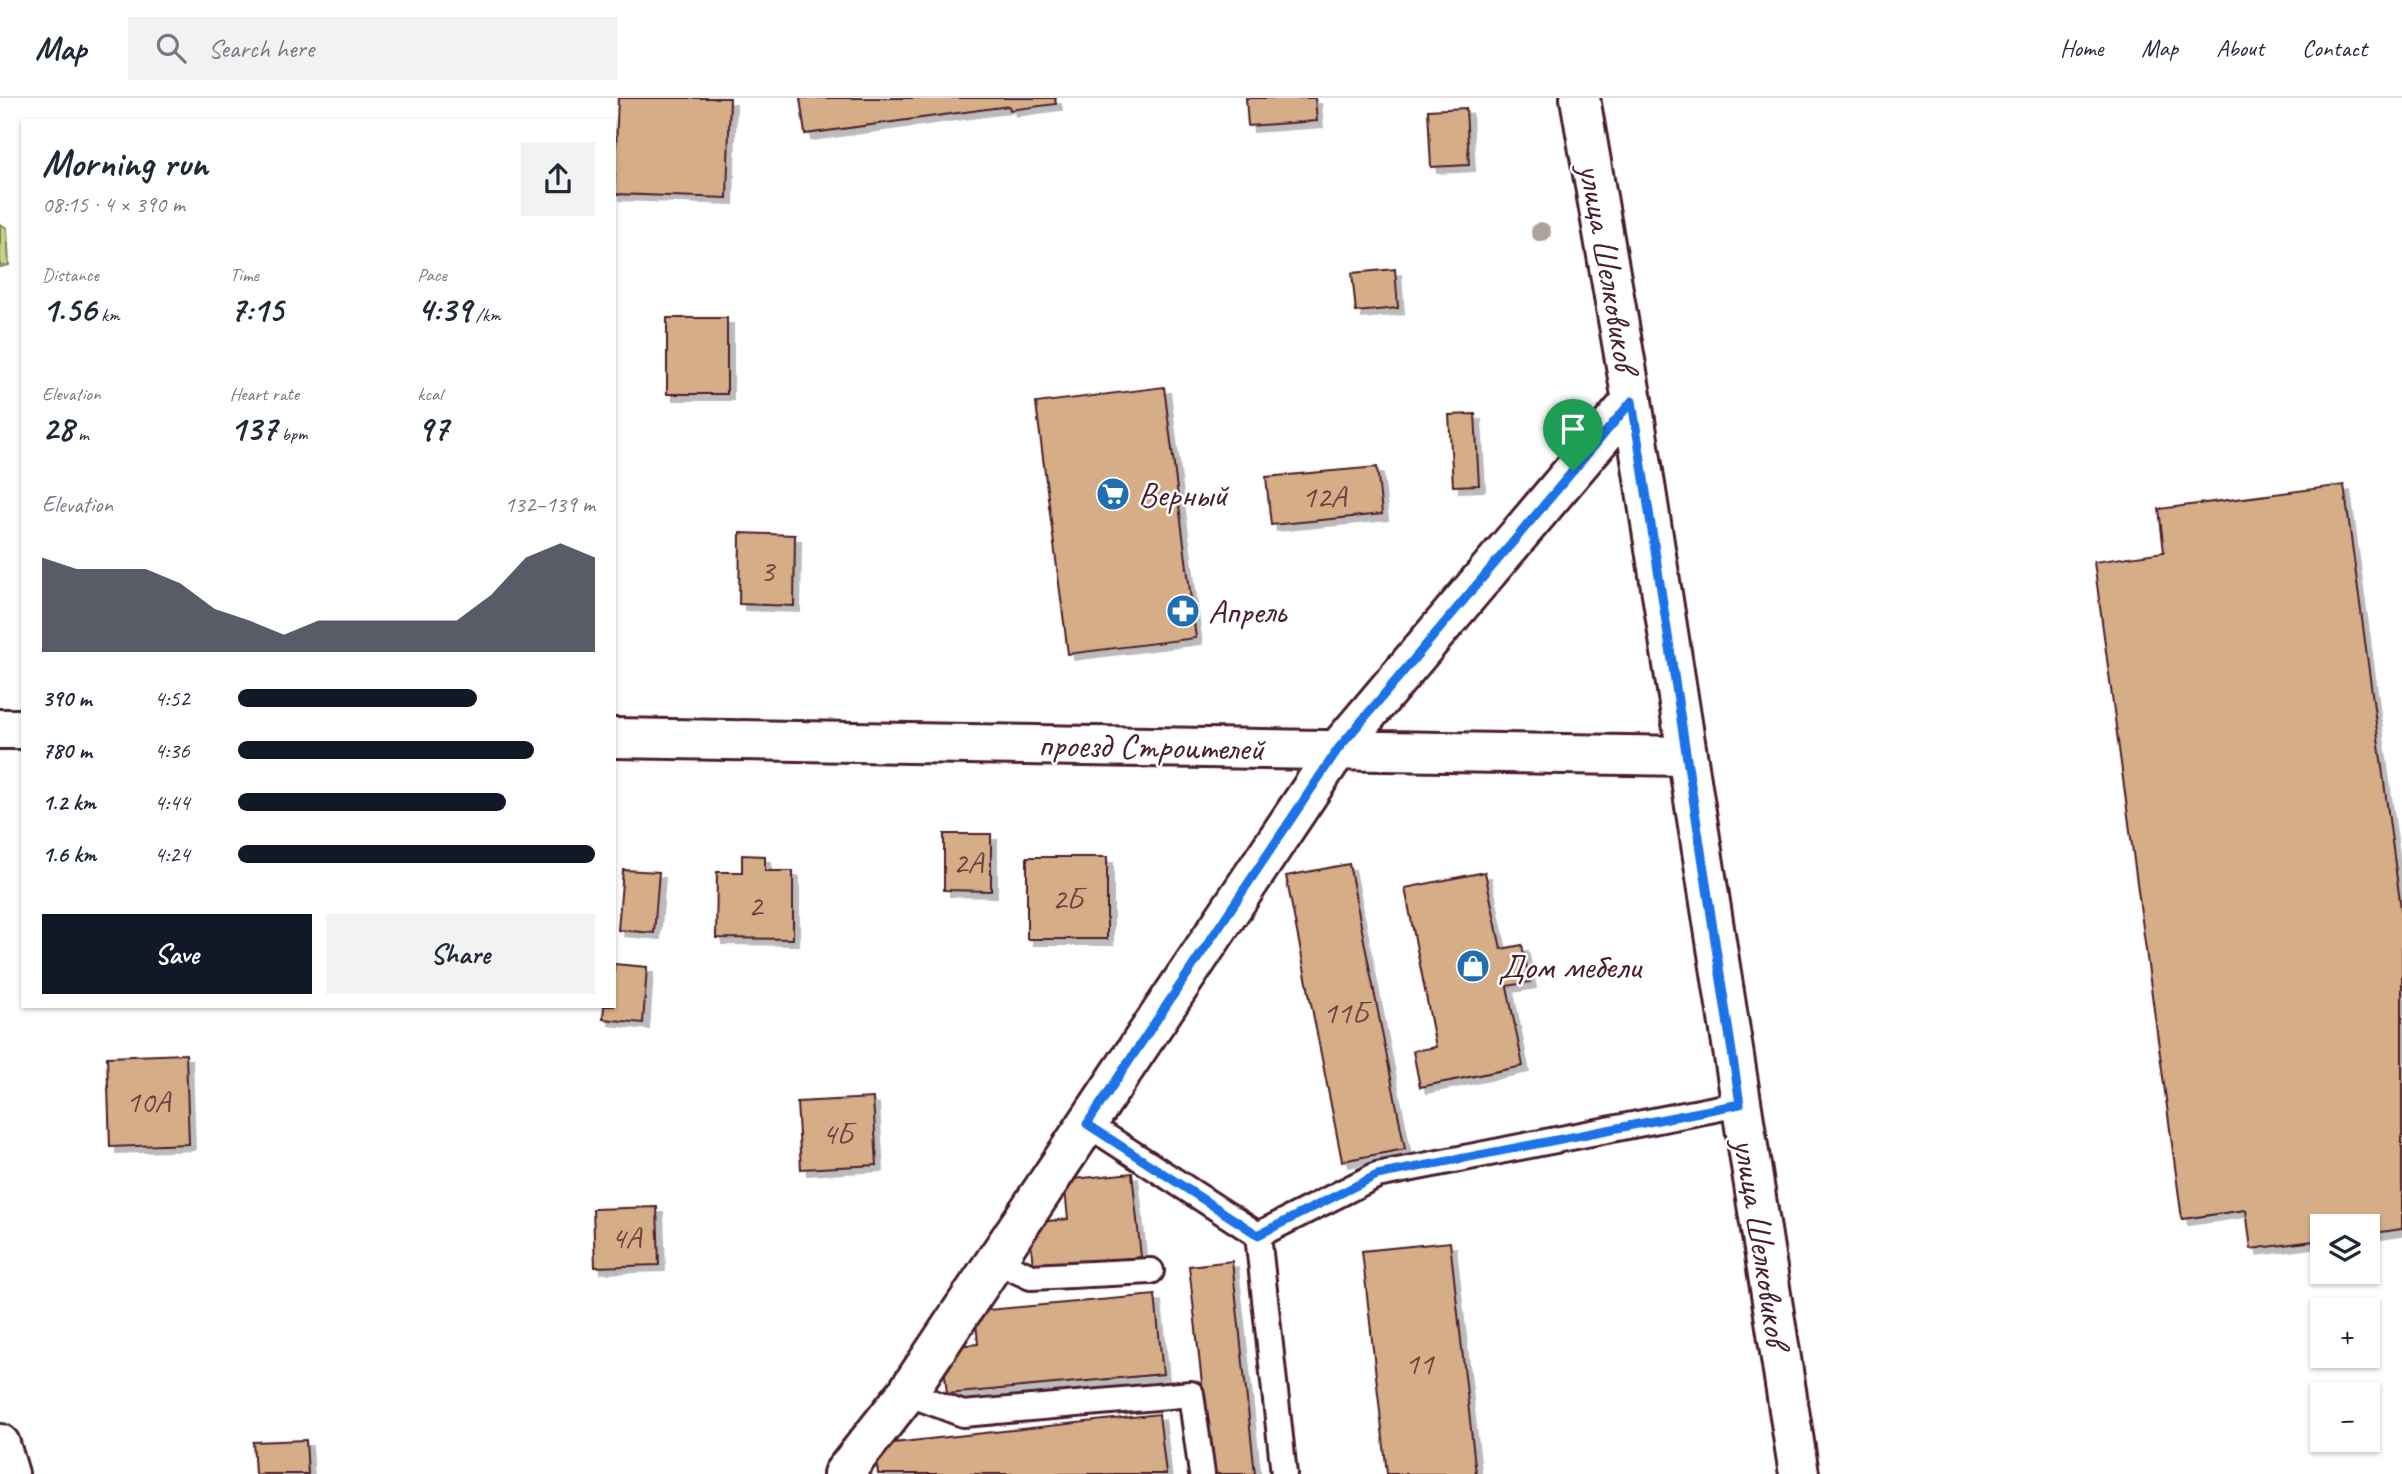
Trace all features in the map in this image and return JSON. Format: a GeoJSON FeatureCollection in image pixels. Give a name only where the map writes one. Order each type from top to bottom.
{"type":"FeatureCollection","features":[{"type":"Feature","properties":{"kind":"street","name":"улица Шелковиков"},"geometry":{"type":"LineString","coordinates":[[1580,98],[1632,401],[1799,1474]]}},
{"type":"Feature","properties":{"kind":"street"},"geometry":{"type":"LineString","coordinates":[[843,1474],[907,1393],[1338,749],[1632,401]]}},
{"type":"Feature","properties":{"kind":"street"},"geometry":{"type":"LineString","coordinates":[[0,729],[21,729]]}},
{"type":"Feature","properties":{"kind":"street","name":"проезд Строителей"},"geometry":{"type":"LineString","coordinates":[[616,738],[1687,756]]}},
{"type":"Feature","properties":{"kind":"street"},"geometry":{"type":"LineString","coordinates":[[0,1444],[9,1474]]}},
{"type":"Feature","properties":{"kind":"lane"},"geometry":{"type":"LineString","coordinates":[[1258,1235],[1377,1175],[1740,1104]]}},
{"type":"Feature","properties":{"kind":"lane"},"geometry":{"type":"LineString","coordinates":[[1087,1124],[1258,1235]]}},
{"type":"Feature","properties":{"kind":"lane"},"geometry":{"type":"LineString","coordinates":[[1258,1235],[1284,1474]]}},
{"type":"Feature","properties":{"kind":"lane"},"geometry":{"type":"LineString","coordinates":[[996,1261],[1031,1277],[1151,1271]]}},
{"type":"Feature","properties":{"kind":"lane"},"geometry":{"type":"LineString","coordinates":[[907,1393],[963,1414],[1191,1394],[1202,1474]]}},
{"type":"Feature","properties":{"kind":"green space"},"geometry":{"type":"Polygon","coordinates":[[[0,224],[7,228],[9,265],[0,267],[0,224]]]}},
{"type":"Feature","properties":{"kind":"building"},"geometry":{"type":"Polygon","coordinates":[[[618,98],[730,98],[727,198],[616,194],[618,98]]]}},
{"type":"Feature","properties":{"kind":"building"},"geometry":{"type":"Polygon","coordinates":[[[800,98],[1055,98],[1056,104],[1010,110],[1009,106],[805,134],[800,98]]]}},
{"type":"Feature","properties":{"kind":"building"},"geometry":{"type":"Polygon","coordinates":[[[1246,98],[1315,98],[1317,121],[1248,126],[1246,98]]]}},
{"type":"Feature","properties":{"kind":"building"},"geometry":{"type":"Polygon","coordinates":[[[1466,108],[1469,165],[1431,167],[1428,110],[1466,108]]]}},
{"type":"Feature","properties":{"kind":"building"},"geometry":{"type":"Polygon","coordinates":[[[1395,269],[1398,308],[1356,312],[1352,273],[1395,269]]]}},
{"type":"Feature","properties":{"kind":"building"},"geometry":{"type":"Polygon","coordinates":[[[667,318],[727,318],[727,394],[667,394],[667,318]]]}},
{"type":"Feature","properties":{"kind":"building","name":"Верный"},"geometry":{"type":"Polygon","coordinates":[[[1164,387],[1196,638],[1068,654],[1036,403],[1164,387]]]}},
{"type":"Feature","properties":{"kind":"building"},"geometry":{"type":"Polygon","coordinates":[[[1475,414],[1479,485],[1453,486],[1449,415],[1475,414]]]}},
{"type":"Feature","properties":{"kind":"building"},"geometry":{"type":"Polygon","coordinates":[[[1377,467],[1382,514],[1271,525],[1266,477],[1377,467]]]}},
{"type":"Feature","properties":{"kind":"building"},"geometry":{"type":"Polygon","coordinates":[[[2344,485],[2402,916],[2402,1229],[2380,1232],[2380,1214],[2310,1214],[2310,1242],[2251,1249],[2246,1210],[2182,1219],[2094,562],[2164,552],[2159,509],[2344,485]]]}},
{"type":"Feature","properties":{"kind":"building"},"geometry":{"type":"Polygon","coordinates":[[[740,533],[795,535],[794,606],[739,604],[740,533]]]}},
{"type":"Feature","properties":{"kind":"building"},"geometry":{"type":"Polygon","coordinates":[[[944,834],[991,834],[991,891],[944,890],[944,834]]]}},
{"type":"Feature","properties":{"kind":"building"},"geometry":{"type":"Polygon","coordinates":[[[742,855],[765,856],[765,871],[793,871],[793,939],[716,938],[717,872],[742,872],[742,855]]]}},
{"type":"Feature","properties":{"kind":"building"},"geometry":{"type":"Polygon","coordinates":[[[1027,857],[1107,857],[1107,939],[1027,939],[1027,857]]]}},
{"type":"Feature","properties":{"kind":"building"},"geometry":{"type":"Polygon","coordinates":[[[1349,864],[1405,1149],[1342,1161],[1286,876],[1349,864]]]}},
{"type":"Feature","properties":{"kind":"building"},"geometry":{"type":"Polygon","coordinates":[[[623,870],[659,872],[654,933],[618,930],[623,870]]]}},
{"type":"Feature","properties":{"kind":"building","name":"Дом мебели"},"geometry":{"type":"Polygon","coordinates":[[[1485,872],[1501,949],[1522,945],[1530,982],[1507,986],[1523,1066],[1420,1087],[1413,1051],[1436,1047],[1405,888],[1485,872]]]}},
{"type":"Feature","properties":{"kind":"building"},"geometry":{"type":"Polygon","coordinates":[[[616,964],[647,967],[643,1023],[603,1019],[604,1008],[616,1008],[616,964]]]}},
{"type":"Feature","properties":{"kind":"building"},"geometry":{"type":"Polygon","coordinates":[[[186,1054],[189,1144],[110,1147],[107,1057],[186,1054]]]}},
{"type":"Feature","properties":{"kind":"building"},"geometry":{"type":"Polygon","coordinates":[[[873,1098],[877,1165],[801,1169],[797,1102],[873,1098]]]}},
{"type":"Feature","properties":{"kind":"building"},"geometry":{"type":"Polygon","coordinates":[[[1132,1173],[1141,1257],[1033,1268],[1029,1223],[1068,1219],[1064,1180],[1132,1173]]]}},
{"type":"Feature","properties":{"kind":"building"},"geometry":{"type":"Polygon","coordinates":[[[657,1207],[659,1265],[595,1267],[593,1209],[657,1207]]]}},
{"type":"Feature","properties":{"kind":"building"},"geometry":{"type":"Polygon","coordinates":[[[1450,1242],[1476,1474],[1387,1474],[1362,1251],[1450,1242]]]}},
{"type":"Feature","properties":{"kind":"building"},"geometry":{"type":"Polygon","coordinates":[[[1232,1261],[1255,1474],[1212,1474],[1189,1266],[1232,1261]]]}},
{"type":"Feature","properties":{"kind":"building"},"geometry":{"type":"Polygon","coordinates":[[[1155,1295],[1163,1374],[947,1394],[942,1347],[978,1344],[975,1311],[1155,1295]]]}},
{"type":"Feature","properties":{"kind":"building"},"geometry":{"type":"Polygon","coordinates":[[[1159,1414],[1166,1474],[878,1474],[875,1445],[1159,1414]]]}},
{"type":"Feature","properties":{"kind":"building"},"geometry":{"type":"Polygon","coordinates":[[[306,1440],[308,1474],[255,1474],[253,1442],[306,1440]]]}},
{"type":"Feature","properties":{"kind":"place","name":"Верный"},"geometry":{"type":"Point","coordinates":[1113,494]}},
{"type":"Feature","properties":{"kind":"place","name":"Апрель"},"geometry":{"type":"Point","coordinates":[1183,611]}},
{"type":"Feature","properties":{"kind":"place","name":"Дом мебели"},"geometry":{"type":"Point","coordinates":[1473,966]}},
{"type":"Feature","properties":{"kind":"route"},"geometry":{"type":"LineString","coordinates":[[1632,401],[1740,1104],[1377,1175],[1258,1235],[1087,1124],[1338,749],[1573,471],[1632,401]]}}]}
